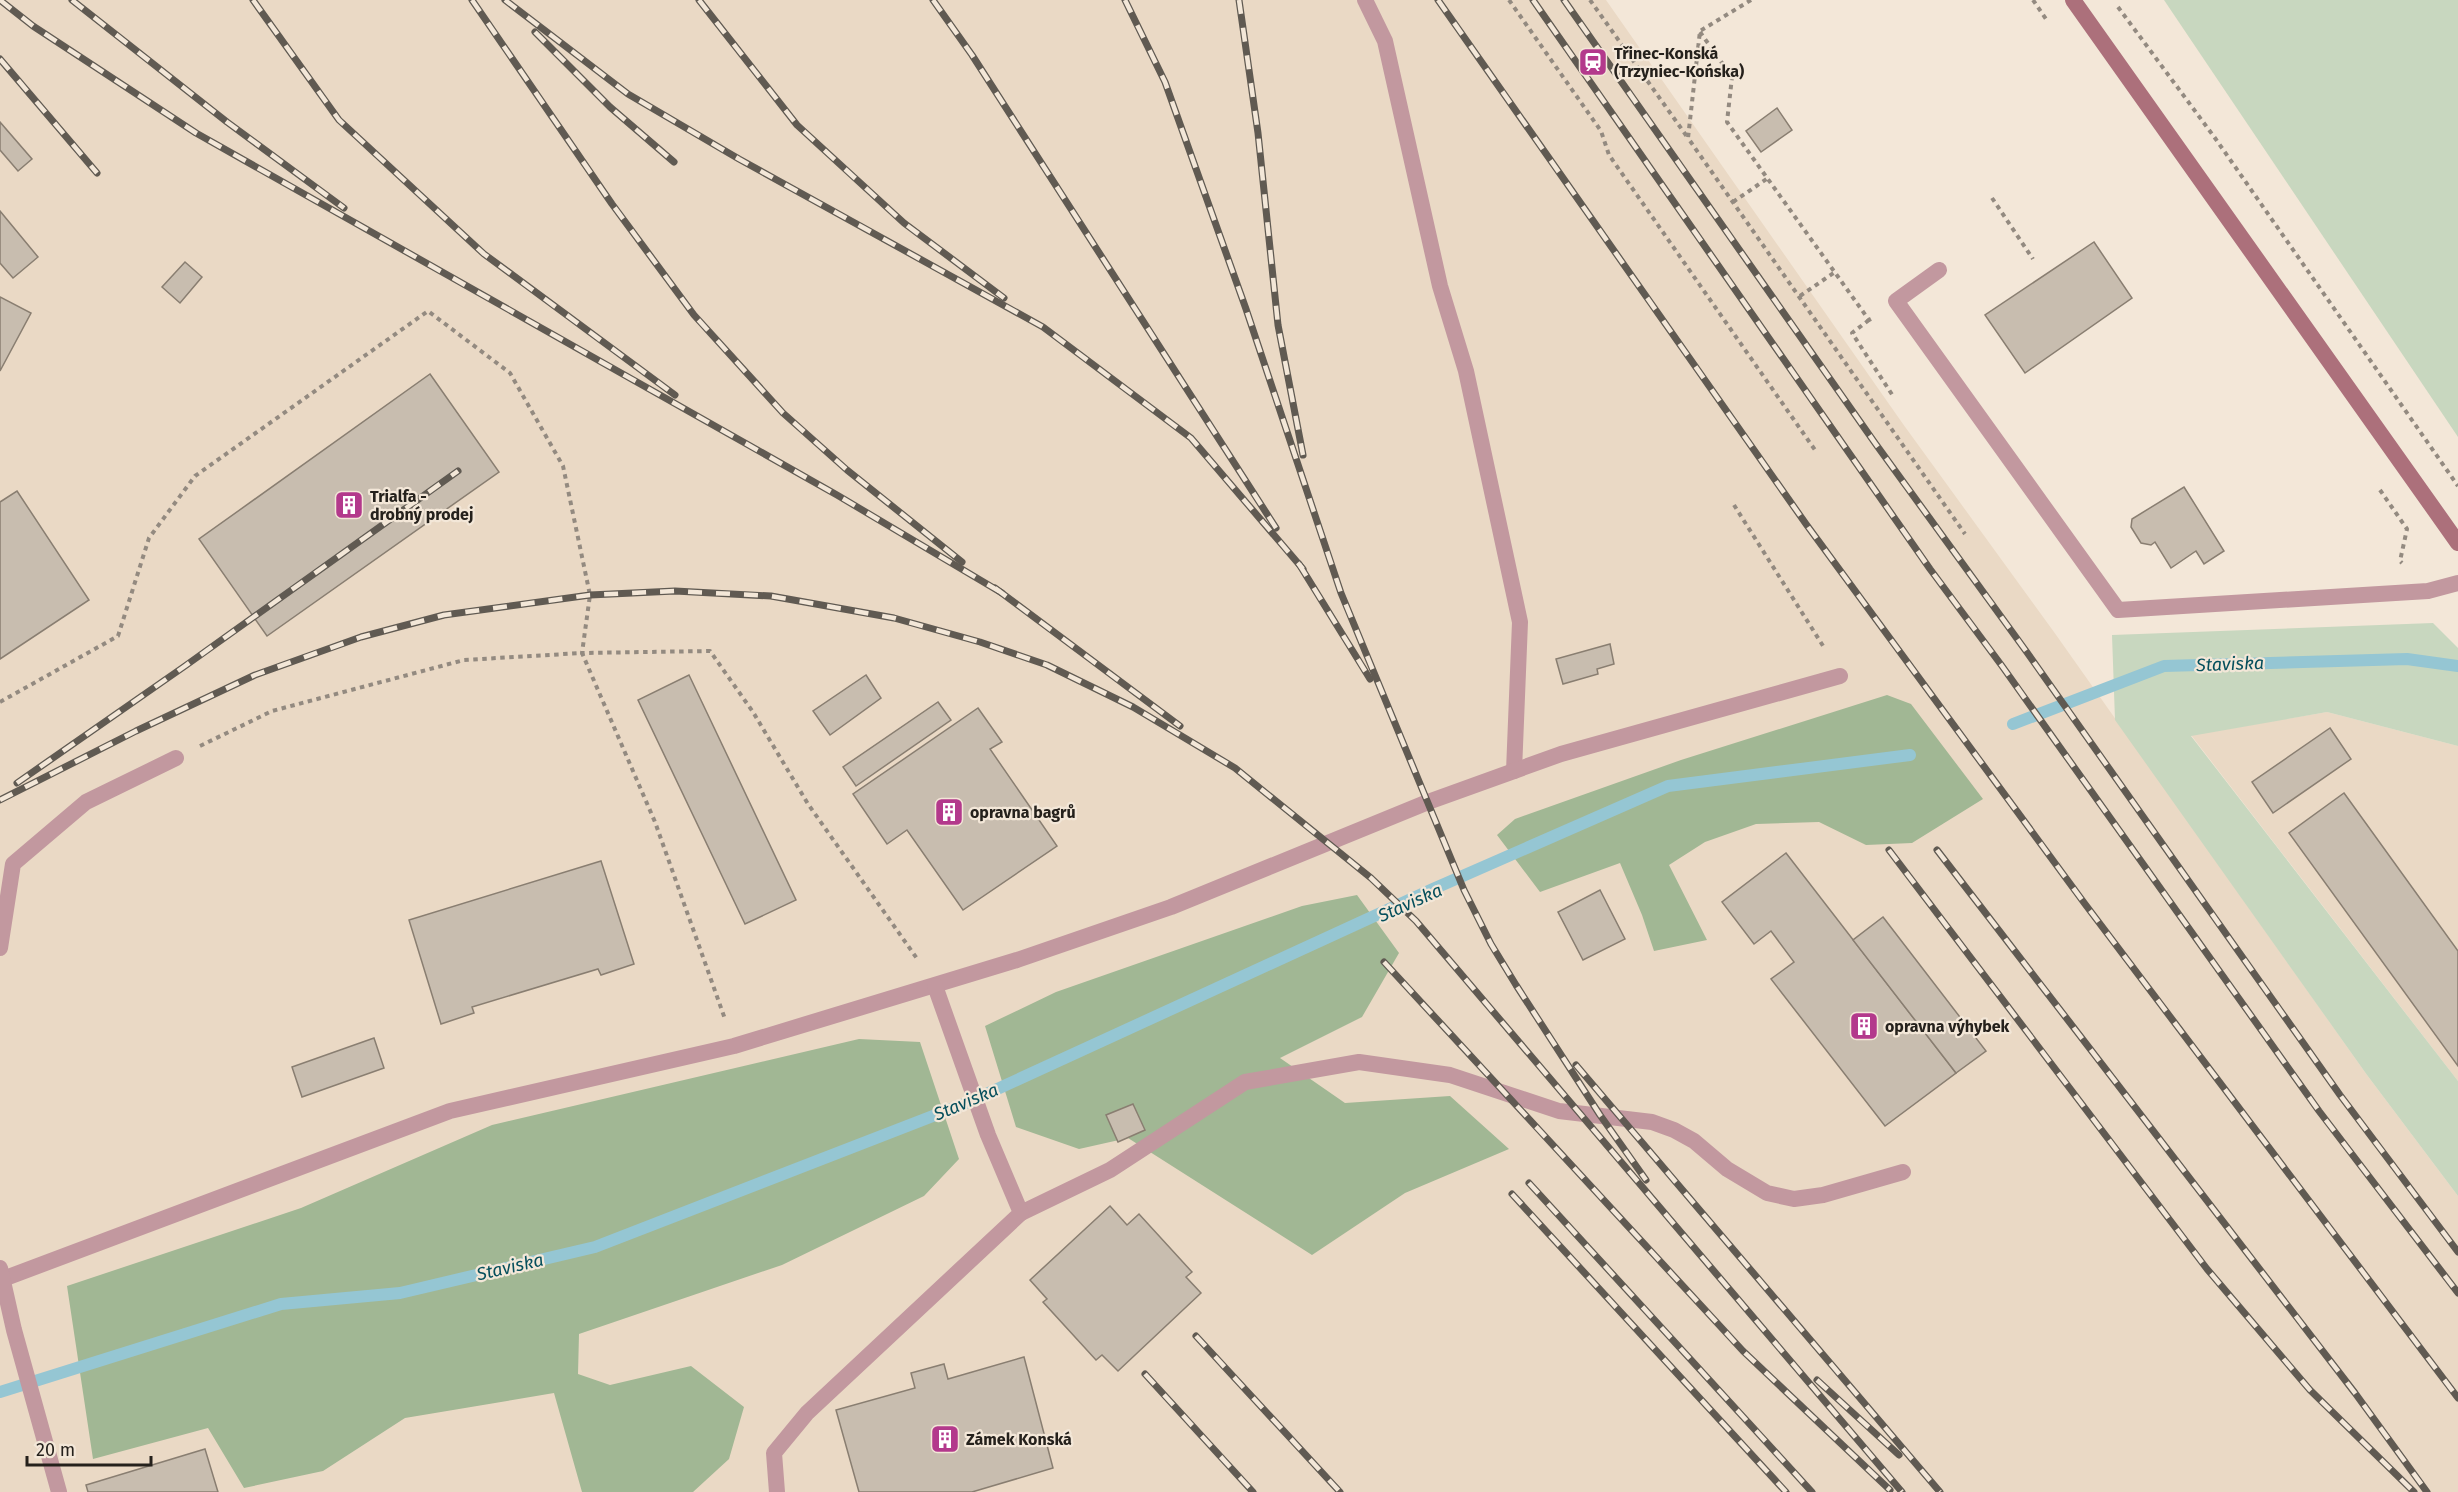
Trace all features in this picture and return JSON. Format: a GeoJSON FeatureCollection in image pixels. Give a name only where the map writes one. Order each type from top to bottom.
{"type":"FeatureCollection","features":[{"type":"Feature","properties":{"kind":"main road"},"geometry":{"type":"LineString","coordinates":[[2073,0],[2458,543]]}},
{"type":"Feature","properties":{"kind":"street"},"geometry":{"type":"LineString","coordinates":[[1365,0],[1386,41],[1440,286],[1466,371],[1520,622],[1514,771]]}},
{"type":"Feature","properties":{"kind":"street"},"geometry":{"type":"LineString","coordinates":[[1939,270],[1896,301],[2118,610],[2428,591],[2458,583]]}},
{"type":"Feature","properties":{"kind":"street"},"geometry":{"type":"LineString","coordinates":[[59,1492],[14,1330],[1,1273],[450,1111],[734,1046],[1017,960],[1171,907],[1428,802],[1514,771],[1660,725],[1840,676]]}},
{"type":"Feature","properties":{"kind":"street"},"geometry":{"type":"LineString","coordinates":[[0,948],[13,864],[86,802],[176,758]]}},
{"type":"Feature","properties":{"kind":"street"},"geometry":{"type":"LineString","coordinates":[[935,986],[988,1135],[1021,1213]]}},
{"type":"Feature","properties":{"kind":"street"},"geometry":{"type":"LineString","coordinates":[[777,1492],[774,1453],[807,1413],[1021,1213],[1110,1170],[1245,1082],[1359,1062],[1450,1075],[1559,1111],[1652,1122],[1694,1141],[1727,1169],[1767,1193],[1794,1199],[1823,1195],[1903,1172]]}},
{"type":"Feature","properties":{"kind":"path"},"geometry":{"type":"LineString","coordinates":[[1509,0],[1601,131],[1609,156],[1815,450]]}},
{"type":"Feature","properties":{"kind":"path"},"geometry":{"type":"LineString","coordinates":[[1590,0],[1965,534]]}},
{"type":"Feature","properties":{"kind":"path"},"geometry":{"type":"LineString","coordinates":[[1700,31],[1751,0]]}},
{"type":"Feature","properties":{"kind":"path"},"geometry":{"type":"LineString","coordinates":[[2033,0],[2047,19]]}},
{"type":"Feature","properties":{"kind":"path"},"geometry":{"type":"LineString","coordinates":[[2113,0],[2215,138],[2458,486]]}},
{"type":"Feature","properties":{"kind":"path"},"geometry":{"type":"LineString","coordinates":[[1688,138],[1700,31]]}},
{"type":"Feature","properties":{"kind":"path"},"geometry":{"type":"LineString","coordinates":[[1700,31],[1732,77],[1727,122],[1869,320]]}},
{"type":"Feature","properties":{"kind":"path"},"geometry":{"type":"LineString","coordinates":[[1732,202],[1768,178]]}},
{"type":"Feature","properties":{"kind":"path"},"geometry":{"type":"LineString","coordinates":[[1992,198],[2033,259]]}},
{"type":"Feature","properties":{"kind":"path"},"geometry":{"type":"LineString","coordinates":[[1800,296],[1834,272]]}},
{"type":"Feature","properties":{"kind":"path"},"geometry":{"type":"LineString","coordinates":[[1893,396],[1852,333],[1896,301]]}},
{"type":"Feature","properties":{"kind":"path"},"geometry":{"type":"LineString","coordinates":[[0,702],[118,636],[149,538],[195,476],[428,311],[510,373],[563,466],[590,595],[582,653],[655,822],[734,1046]]}},
{"type":"Feature","properties":{"kind":"path"},"geometry":{"type":"LineString","coordinates":[[2380,489],[2407,529],[2400,561],[2428,591]]}},
{"type":"Feature","properties":{"kind":"path"},"geometry":{"type":"LineString","coordinates":[[1734,505],[1827,651],[1816,655]]}},
{"type":"Feature","properties":{"kind":"path"},"geometry":{"type":"LineString","coordinates":[[176,758],[272,711],[464,660],[582,653],[710,651],[753,712],[808,804],[935,986]]}},
{"type":"Feature","properties":{"kind":"shaded area"},"geometry":{"type":"Polygon","coordinates":[[[0,0],[1606,0],[1903,424],[2054,632],[2367,1075],[2458,1196],[2458,1492],[0,1492],[0,0]]]}},
{"type":"Feature","properties":{"kind":"shaded area"},"geometry":{"type":"Polygon","coordinates":[[[2327,712],[2458,746],[2458,1081],[2191,735],[2327,712]]]}},
{"type":"Feature","properties":{"kind":"green space"},"geometry":{"type":"Polygon","coordinates":[[[2164,0],[2458,0],[2458,437],[2164,0]]]}},
{"type":"Feature","properties":{"kind":"green space"},"geometry":{"type":"Polygon","coordinates":[[[2433,623],[2458,648],[2458,746],[2327,712],[2191,736],[2458,1081],[2458,1196],[2367,1075],[2115,720],[2112,635],[2433,623]]]}},
{"type":"Feature","properties":{"kind":"green space"},"geometry":{"type":"Polygon","coordinates":[[[1887,695],[1911,704],[1983,799],[1912,843],[1866,845],[1819,822],[1756,824],[1705,842],[1669,865],[1707,940],[1654,951],[1620,863],[1540,892],[1497,835],[1515,819],[1681,760],[1887,695]]]}},
{"type":"Feature","properties":{"kind":"green space"},"geometry":{"type":"Polygon","coordinates":[[[1357,895],[1399,953],[1362,1017],[1280,1058],[1345,1103],[1450,1096],[1509,1149],[1405,1193],[1312,1255],[1128,1138],[1079,1149],[1016,1127],[985,1026],[1056,992],[1302,906],[1357,895]]]}},
{"type":"Feature","properties":{"kind":"green space"},"geometry":{"type":"Polygon","coordinates":[[[859,1039],[920,1042],[959,1159],[924,1196],[782,1265],[579,1334],[578,1374],[610,1385],[691,1366],[744,1407],[729,1459],[693,1492],[582,1492],[554,1393],[405,1418],[323,1471],[244,1488],[208,1428],[93,1459],[67,1286],[301,1208],[492,1125],[859,1039]]]}},
{"type":"Feature","properties":{"kind":"building"},"geometry":{"type":"Polygon","coordinates":[[[1777,108],[1792,130],[1761,152],[1746,131],[1777,108]]]}},
{"type":"Feature","properties":{"kind":"building"},"geometry":{"type":"Polygon","coordinates":[[[0,122],[32,159],[18,171],[0,150],[0,122]]]}},
{"type":"Feature","properties":{"kind":"building"},"geometry":{"type":"Polygon","coordinates":[[[0,211],[38,257],[13,278],[0,263],[0,211]]]}},
{"type":"Feature","properties":{"kind":"building"},"geometry":{"type":"Polygon","coordinates":[[[2094,242],[2132,298],[2025,373],[1985,315],[2094,242]]]}},
{"type":"Feature","properties":{"kind":"building"},"geometry":{"type":"Polygon","coordinates":[[[185,262],[202,277],[180,303],[162,287],[185,262]]]}},
{"type":"Feature","properties":{"kind":"building"},"geometry":{"type":"Polygon","coordinates":[[[0,297],[31,313],[0,371],[0,297]]]}},
{"type":"Feature","properties":{"kind":"building","name":"Trialfa - drobný prodej"},"geometry":{"type":"Polygon","coordinates":[[[430,374],[499,472],[267,636],[199,539],[430,374]]]}},
{"type":"Feature","properties":{"kind":"building"},"geometry":{"type":"Polygon","coordinates":[[[2184,487],[2224,551],[2204,564],[2196,551],[2171,568],[2155,542],[2151,545],[2141,543],[2131,527],[2132,519],[2184,487]]]}},
{"type":"Feature","properties":{"kind":"building"},"geometry":{"type":"Polygon","coordinates":[[[17,491],[89,600],[0,659],[0,502],[17,491]]]}},
{"type":"Feature","properties":{"kind":"building"},"geometry":{"type":"Polygon","coordinates":[[[1610,644],[1614,664],[1597,669],[1598,674],[1563,684],[1556,659],[1610,644]]]}},
{"type":"Feature","properties":{"kind":"building"},"geometry":{"type":"Polygon","coordinates":[[[689,675],[796,900],[745,924],[638,700],[689,675]]]}},
{"type":"Feature","properties":{"kind":"building"},"geometry":{"type":"Polygon","coordinates":[[[866,675],[881,698],[830,735],[813,711],[866,675]]]}},
{"type":"Feature","properties":{"kind":"building"},"geometry":{"type":"Polygon","coordinates":[[[938,702],[951,720],[856,786],[843,767],[938,702]]]}},
{"type":"Feature","properties":{"kind":"building","name":"opravna bagrů"},"geometry":{"type":"Polygon","coordinates":[[[978,708],[1002,742],[990,749],[1057,846],[963,910],[907,830],[887,844],[853,794],[978,708]]]}},
{"type":"Feature","properties":{"kind":"building"},"geometry":{"type":"Polygon","coordinates":[[[2330,728],[2351,759],[2273,813],[2252,782],[2330,728]]]}},
{"type":"Feature","properties":{"kind":"building"},"geometry":{"type":"Polygon","coordinates":[[[2344,793],[2458,951],[2458,1066],[2289,833],[2344,793]]]}},
{"type":"Feature","properties":{"kind":"building","name":"opravna výhybek"},"geometry":{"type":"Polygon","coordinates":[[[1786,853],[1956,1073],[1885,1126],[1771,979],[1794,962],[1771,931],[1754,944],[1722,902],[1786,853]]]}},
{"type":"Feature","properties":{"kind":"building"},"geometry":{"type":"Polygon","coordinates":[[[601,861],[634,964],[601,975],[598,969],[472,1007],[474,1013],[441,1024],[409,920],[601,861]]]}},
{"type":"Feature","properties":{"kind":"building"},"geometry":{"type":"Polygon","coordinates":[[[1600,890],[1625,939],[1583,960],[1558,912],[1600,890]]]}},
{"type":"Feature","properties":{"kind":"building"},"geometry":{"type":"Polygon","coordinates":[[[1883,917],[1986,1051],[1956,1073],[1853,940],[1883,917]]]}},
{"type":"Feature","properties":{"kind":"building"},"geometry":{"type":"Polygon","coordinates":[[[374,1038],[384,1068],[302,1097],[292,1067],[374,1038]]]}},
{"type":"Feature","properties":{"kind":"building"},"geometry":{"type":"Polygon","coordinates":[[[1133,1104],[1145,1130],[1118,1142],[1106,1115],[1133,1104]]]}},
{"type":"Feature","properties":{"kind":"building"},"geometry":{"type":"Polygon","coordinates":[[[1110,1206],[1127,1225],[1139,1214],[1192,1272],[1186,1277],[1201,1293],[1118,1371],[1102,1355],[1096,1360],[1043,1302],[1047,1299],[1030,1280],[1110,1206]]]}},
{"type":"Feature","properties":{"kind":"building","name":"Zámek Konská"},"geometry":{"type":"Polygon","coordinates":[[[1024,1357],[1053,1468],[972,1492],[859,1492],[836,1410],[915,1388],[911,1373],[944,1364],[948,1379],[1024,1357]]]}},
{"type":"Feature","properties":{"kind":"building"},"geometry":{"type":"Polygon","coordinates":[[[205,1449],[218,1492],[88,1492],[86,1485],[205,1449]]]}},
{"type":"Feature","properties":{"kind":"waterway","name":"Staviska"},"geometry":{"type":"LineString","coordinates":[[2013,724],[2164,666],[2407,659],[2458,666]]}},
{"type":"Feature","properties":{"kind":"waterway","name":"Staviska"},"geometry":{"type":"LineString","coordinates":[[0,1392],[281,1304],[400,1293],[595,1247],[969,1102],[1433,889],[1668,786],[1910,755]]}},
{"type":"Feature","properties":{"kind":"railway"},"geometry":{"type":"LineString","coordinates":[[0,0],[33,26],[196,133],[837,495],[1002,593]]}},
{"type":"Feature","properties":{"kind":"railway"},"geometry":{"type":"LineString","coordinates":[[72,0],[227,122],[344,208]]}},
{"type":"Feature","properties":{"kind":"railway"},"geometry":{"type":"LineString","coordinates":[[253,0],[339,120],[484,254],[675,395]]}},
{"type":"Feature","properties":{"kind":"railway"},"geometry":{"type":"LineString","coordinates":[[472,0],[612,204],[694,315],[783,413],[847,470],[962,562]]}},
{"type":"Feature","properties":{"kind":"railway"},"geometry":{"type":"LineString","coordinates":[[505,0],[628,94],[739,159],[1043,327],[1191,438],[1303,569]]}},
{"type":"Feature","properties":{"kind":"railway"},"geometry":{"type":"LineString","coordinates":[[699,0],[797,125],[904,223],[1004,298]]}},
{"type":"Feature","properties":{"kind":"railway"},"geometry":{"type":"LineString","coordinates":[[933,0],[972,55],[1276,528]]}},
{"type":"Feature","properties":{"kind":"railway"},"geometry":{"type":"LineString","coordinates":[[1125,0],[1165,82],[1246,309],[1341,593],[1464,890],[1491,944],[1516,985],[1600,1115],[1646,1180]]}},
{"type":"Feature","properties":{"kind":"railway"},"geometry":{"type":"LineString","coordinates":[[1239,0],[1258,133],[1278,325],[1303,455]]}},
{"type":"Feature","properties":{"kind":"railway"},"geometry":{"type":"LineString","coordinates":[[1438,0],[1806,524],[2085,904],[2458,1398]]}},
{"type":"Feature","properties":{"kind":"railway"},"geometry":{"type":"LineString","coordinates":[[1533,0],[1930,569],[2002,666],[2319,1111],[2458,1293]]}},
{"type":"Feature","properties":{"kind":"railway"},"geometry":{"type":"LineString","coordinates":[[1564,0],[1875,443],[2026,651],[2340,1095],[2458,1252]]}},
{"type":"Feature","properties":{"kind":"railway"},"geometry":{"type":"LineString","coordinates":[[535,32],[610,107],[674,162]]}},
{"type":"Feature","properties":{"kind":"railway"},"geometry":{"type":"LineString","coordinates":[[0,59],[97,173]]}},
{"type":"Feature","properties":{"kind":"railway"},"geometry":{"type":"LineString","coordinates":[[17,783],[458,471]]}},
{"type":"Feature","properties":{"kind":"railway"},"geometry":{"type":"LineString","coordinates":[[1299,564],[1370,679]]}},
{"type":"Feature","properties":{"kind":"railway"},"geometry":{"type":"LineString","coordinates":[[995,588],[1180,726]]}},
{"type":"Feature","properties":{"kind":"railway"},"geometry":{"type":"LineString","coordinates":[[0,800],[136,731],[255,675],[361,637],[444,615],[590,595],[675,591],[771,596],[894,618],[980,642],[1047,665],[1133,707],[1235,768],[1371,878],[1416,921],[1902,1492]]}},
{"type":"Feature","properties":{"kind":"railway"},"geometry":{"type":"LineString","coordinates":[[1889,850],[2207,1269],[2310,1390],[2414,1492]]}},
{"type":"Feature","properties":{"kind":"railway"},"geometry":{"type":"LineString","coordinates":[[1937,850],[2355,1393],[2427,1492]]}},
{"type":"Feature","properties":{"kind":"railway"},"geometry":{"type":"LineString","coordinates":[[1384,962],[1743,1351],[1890,1490]]}},
{"type":"Feature","properties":{"kind":"railway"},"geometry":{"type":"LineString","coordinates":[[1576,1065],[1940,1492]]}},
{"type":"Feature","properties":{"kind":"railway"},"geometry":{"type":"LineString","coordinates":[[1529,1183],[1812,1492]]}},
{"type":"Feature","properties":{"kind":"railway"},"geometry":{"type":"LineString","coordinates":[[1512,1194],[1786,1492]]}},
{"type":"Feature","properties":{"kind":"railway"},"geometry":{"type":"LineString","coordinates":[[1196,1336],[1340,1492]]}},
{"type":"Feature","properties":{"kind":"railway"},"geometry":{"type":"LineString","coordinates":[[1145,1374],[1253,1492]]}},
{"type":"Feature","properties":{"kind":"railway"},"geometry":{"type":"LineString","coordinates":[[1817,1380],[1899,1455]]}},
{"type":"Feature","properties":{"kind":"place","name":"Třinec-Konská (Trzyniec-Końska)"},"geometry":{"type":"Point","coordinates":[1593,62]}},
{"type":"Feature","properties":{"kind":"place","name":"Trialfa - drobný prodej"},"geometry":{"type":"Point","coordinates":[349,505]}},
{"type":"Feature","properties":{"kind":"place","name":"opravna bagrů"},"geometry":{"type":"Point","coordinates":[949,812]}},
{"type":"Feature","properties":{"kind":"place","name":"opravna výhybek"},"geometry":{"type":"Point","coordinates":[1864,1026]}},
{"type":"Feature","properties":{"kind":"place","name":"Zámek Konská"},"geometry":{"type":"Point","coordinates":[945,1439]}}]}
